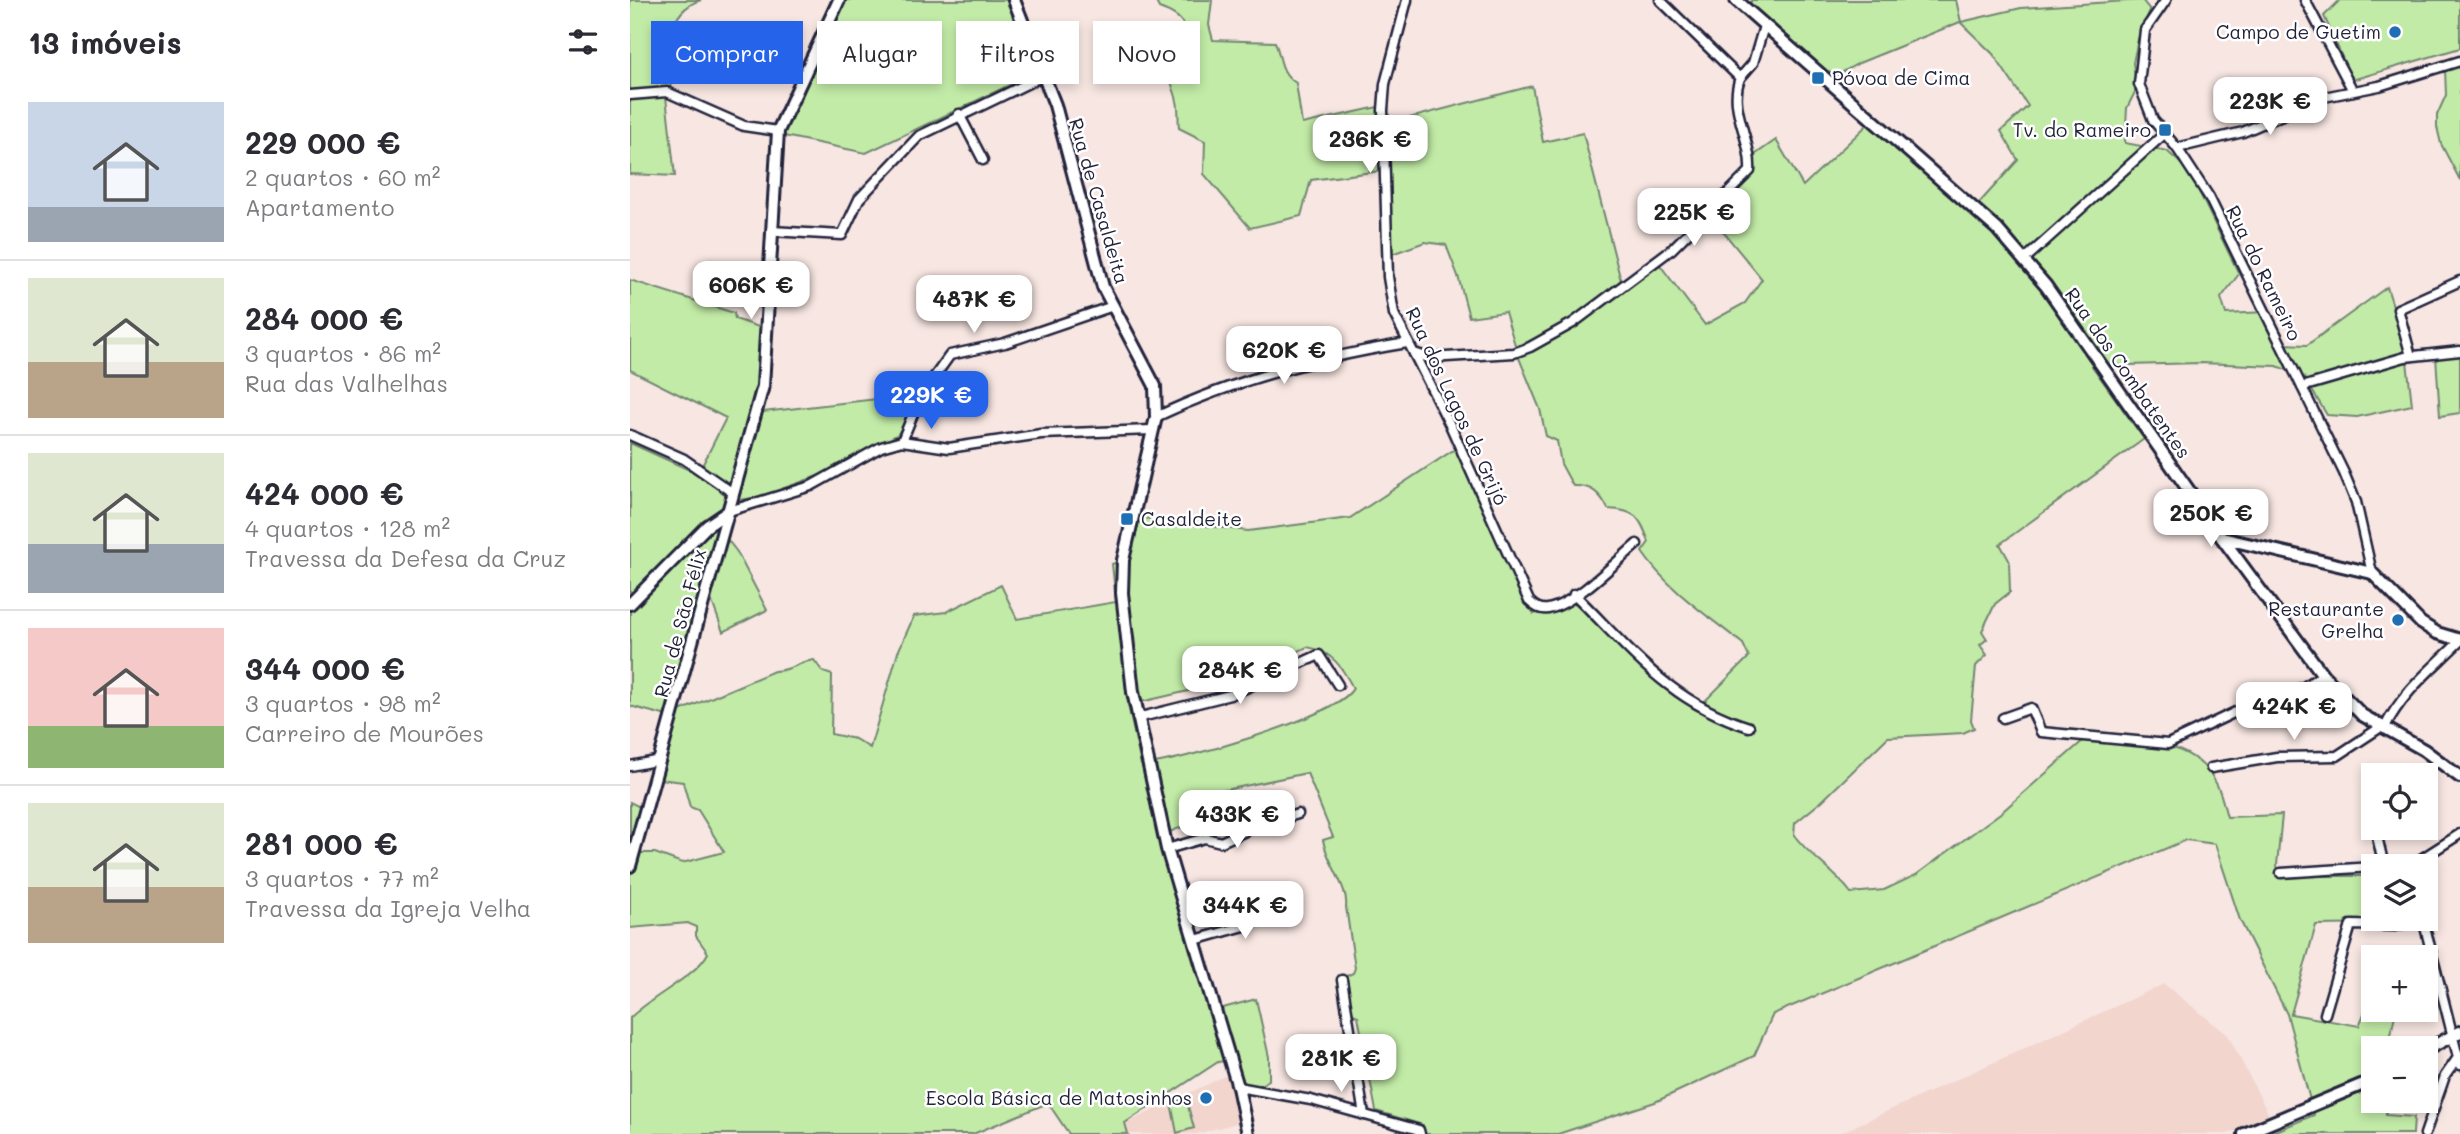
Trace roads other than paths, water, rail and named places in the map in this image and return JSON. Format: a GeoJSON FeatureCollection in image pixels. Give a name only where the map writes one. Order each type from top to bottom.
{"type":"FeatureCollection","features":[{"type":"Feature","properties":{"kind":"main road","name":"Rua de São Félix"},"geometry":{"type":"LineString","coordinates":[[630,866],[764,386],[778,131],[783,115],[839,0]]}},
{"type":"Feature","properties":{"kind":"main road","name":"Rua de Casaldeita"},"geometry":{"type":"LineString","coordinates":[[1014,0],[1022,21]]}},
{"type":"Feature","properties":{"kind":"main road","name":"Rua dos Combatentes"},"geometry":{"type":"LineString","coordinates":[[1736,0],[1947,183],[2025,259],[2222,538],[2323,675],[2362,715],[2424,750],[2460,777]]}},
{"type":"Feature","properties":{"kind":"main road","name":"Rua de Casaldeita"},"geometry":{"type":"LineString","coordinates":[[1046,84],[1055,105],[1089,242],[1112,306],[1152,377],[1157,396],[1156,417],[1124,553],[1122,593],[1137,718],[1167,849],[1238,1087],[1248,1134]]}},
{"type":"Feature","properties":{"kind":"main road"},"geometry":{"type":"LineString","coordinates":[[630,604],[707,526],[729,511]]}},
{"type":"Feature","properties":{"kind":"main road"},"geometry":{"type":"LineString","coordinates":[[2222,538],[2372,573],[2421,623],[2437,633],[2460,640]]}},
{"type":"Feature","properties":{"kind":"main road"},"geometry":{"type":"LineString","coordinates":[[2438,1043],[2457,1033]]}},
{"type":"Feature","properties":{"kind":"main road"},"geometry":{"type":"LineString","coordinates":[[2244,1134],[2361,1085]]}},
{"type":"Feature","properties":{"kind":"street","name":"Rua dos Lagos de Grijó"},"geometry":{"type":"LineString","coordinates":[[1407,0],[1385,84],[1383,110],[1388,277],[1394,314],[1479,486],[1529,601],[1537,608],[1549,609],[1574,594],[1637,544]]}},
{"type":"Feature","properties":{"kind":"street"},"geometry":{"type":"LineString","coordinates":[[1660,0],[1740,78]]}},
{"type":"Feature","properties":{"kind":"street","name":"Rua do Rameiro"},"geometry":{"type":"LineString","coordinates":[[2166,0],[2145,30],[2139,84],[2153,120],[2163,135],[2177,148],[2209,197],[2302,387],[2356,502],[2372,573]]}},
{"type":"Feature","properties":{"kind":"street"},"geometry":{"type":"LineString","coordinates":[[2305,0],[2353,91]]}},
{"type":"Feature","properties":{"kind":"street"},"geometry":{"type":"LineString","coordinates":[[1414,353],[1429,358],[1514,353],[1530,348],[1592,310],[1672,249],[1750,171],[1751,153],[1735,98],[1740,78],[1753,63],[1764,26]]}},
{"type":"Feature","properties":{"kind":"street"},"geometry":{"type":"LineString","coordinates":[[2177,148],[2243,132],[2324,97],[2460,61]]}},
{"type":"Feature","properties":{"kind":"street"},"geometry":{"type":"LineString","coordinates":[[771,231],[842,234],[859,199],[915,139],[959,114],[1025,84]]}},
{"type":"Feature","properties":{"kind":"street"},"geometry":{"type":"LineString","coordinates":[[630,94],[667,92],[744,126],[778,131]]}},
{"type":"Feature","properties":{"kind":"street"},"geometry":{"type":"LineString","coordinates":[[959,114],[983,160]]}},
{"type":"Feature","properties":{"kind":"street"},"geometry":{"type":"LineString","coordinates":[[2025,259],[2163,135]]}},
{"type":"Feature","properties":{"kind":"street"},"geometry":{"type":"LineString","coordinates":[[2411,356],[2398,310],[2460,281]]}},
{"type":"Feature","properties":{"kind":"street"},"geometry":{"type":"LineString","coordinates":[[902,440],[920,397],[950,355],[1005,343],[1112,306]]}},
{"type":"Feature","properties":{"kind":"street"},"geometry":{"type":"LineString","coordinates":[[1156,417],[1194,399],[1253,378],[1365,350],[1408,343]]}},
{"type":"Feature","properties":{"kind":"street"},"geometry":{"type":"LineString","coordinates":[[2302,387],[2411,356],[2460,351]]}},
{"type":"Feature","properties":{"kind":"street"},"geometry":{"type":"LineString","coordinates":[[729,511],[811,486],[881,447],[902,440],[949,448],[1041,434],[1152,430]]}},
{"type":"Feature","properties":{"kind":"street"},"geometry":{"type":"LineString","coordinates":[[630,435],[684,459],[733,493]]}},
{"type":"Feature","properties":{"kind":"street"},"geometry":{"type":"LineString","coordinates":[[1574,594],[1679,696],[1715,716],[1749,727]]}},
{"type":"Feature","properties":{"kind":"street"},"geometry":{"type":"LineString","coordinates":[[2211,768],[2277,757],[2337,755],[2352,749],[2382,728],[2411,689],[2460,640]]}},
{"type":"Feature","properties":{"kind":"street"},"geometry":{"type":"LineString","coordinates":[[1137,718],[1230,695],[1319,655],[1338,685]]}},
{"type":"Feature","properties":{"kind":"street"},"geometry":{"type":"LineString","coordinates":[[2003,718],[2031,708],[2041,733],[2168,744],[2242,709],[2302,688],[2323,675]]}},
{"type":"Feature","properties":{"kind":"street"},"geometry":{"type":"LineString","coordinates":[[630,766],[660,760]]}},
{"type":"Feature","properties":{"kind":"street"},"geometry":{"type":"LineString","coordinates":[[1167,849],[1205,838],[1221,842],[1254,827],[1298,814]]}},
{"type":"Feature","properties":{"kind":"street"},"geometry":{"type":"LineString","coordinates":[[2429,854],[2460,834]]}},
{"type":"Feature","properties":{"kind":"street"},"geometry":{"type":"LineString","coordinates":[[2281,873],[2361,867]]}},
{"type":"Feature","properties":{"kind":"street"},"geometry":{"type":"LineString","coordinates":[[1195,940],[1248,925],[1243,909]]}},
{"type":"Feature","properties":{"kind":"street"},"geometry":{"type":"LineString","coordinates":[[2325,1014],[2351,925],[2361,925]]}},
{"type":"Feature","properties":{"kind":"street"},"geometry":{"type":"LineString","coordinates":[[2425,931],[2457,1033],[2459,1061],[2445,1076],[2425,1134]]}},
{"type":"Feature","properties":{"kind":"street"},"geometry":{"type":"LineString","coordinates":[[1342,980],[1364,1115]]}},
{"type":"Feature","properties":{"kind":"street"},"geometry":{"type":"LineString","coordinates":[[1238,1087],[1311,1100],[1419,1130],[1420,1134]]}},
{"type":"Feature","properties":{"kind":"place","name":"Campo de Guetim"},"geometry":{"type":"Point","coordinates":[2395,32]}},
{"type":"Feature","properties":{"kind":"place","name":"Póvoa de Cima"},"geometry":{"type":"Point","coordinates":[1818,78]}},
{"type":"Feature","properties":{"kind":"place","name":"Tv. do Rameiro"},"geometry":{"type":"Point","coordinates":[2165,130]}},
{"type":"Feature","properties":{"kind":"place","name":"Casaldeite"},"geometry":{"type":"Point","coordinates":[1127,519]}},
{"type":"Feature","properties":{"kind":"place","name":"Restaurante Grelha"},"geometry":{"type":"Point","coordinates":[2398,620]}},
{"type":"Feature","properties":{"kind":"place","name":"Escola Básica de Matosinhos"},"geometry":{"type":"Point","coordinates":[1206,1098]}}]}
